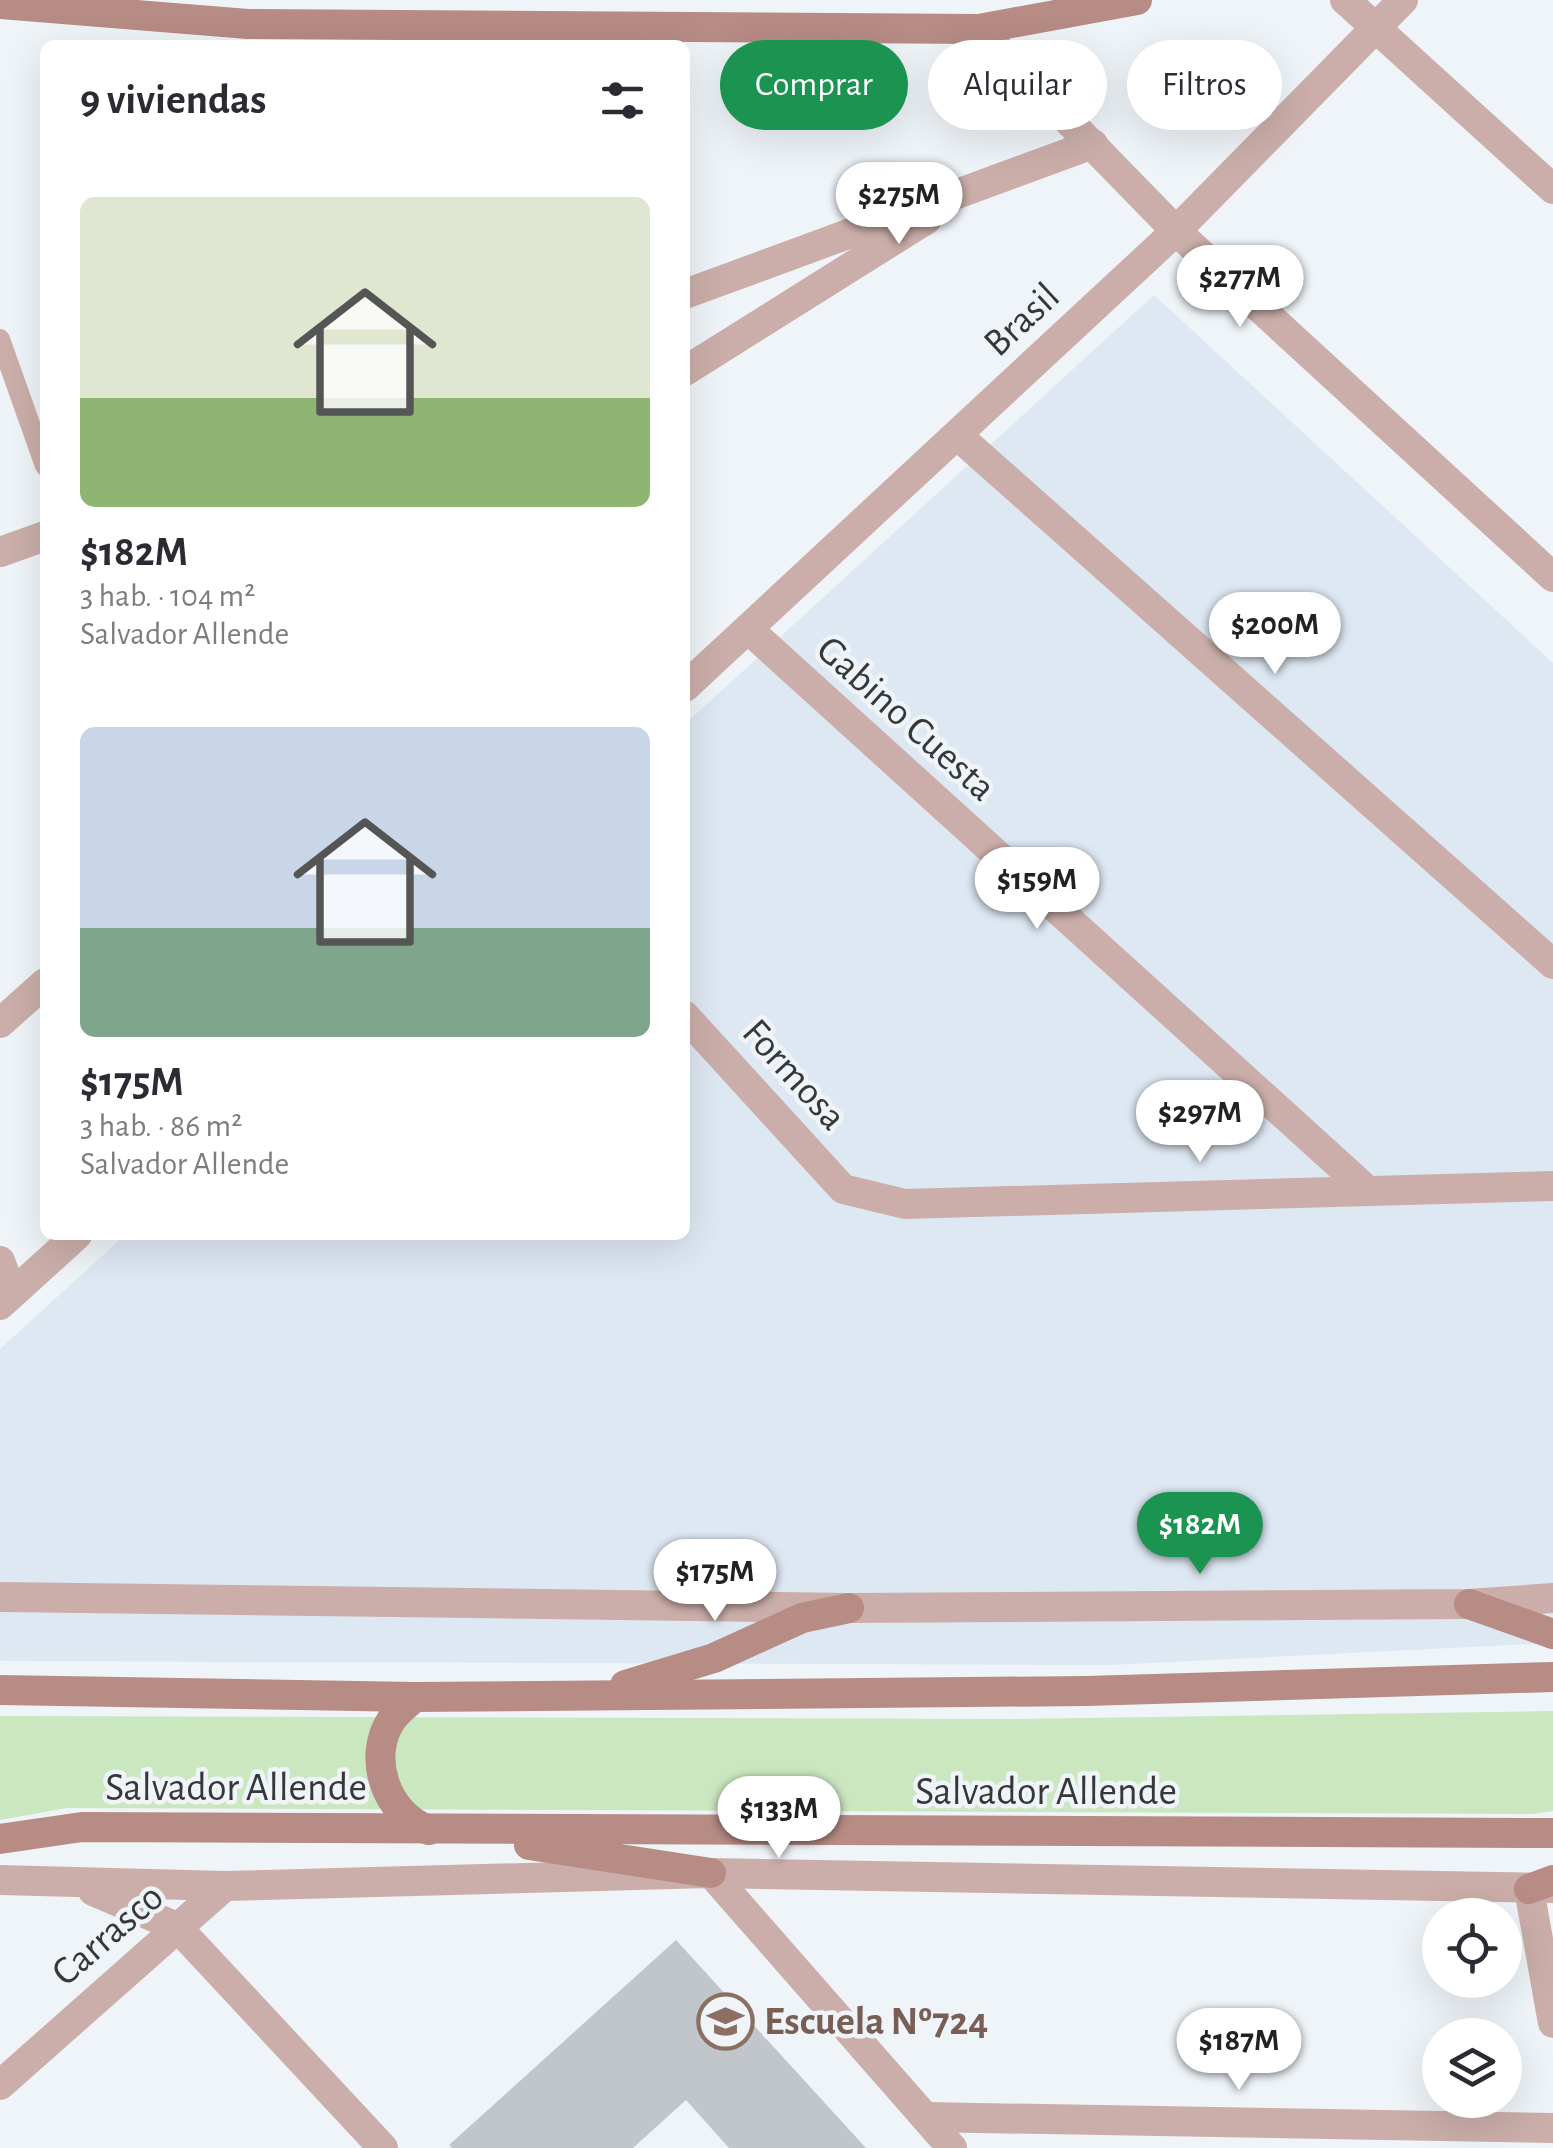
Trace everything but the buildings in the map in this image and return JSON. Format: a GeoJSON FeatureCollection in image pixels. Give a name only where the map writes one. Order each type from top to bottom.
{"type":"FeatureCollection","features":[{"type":"Feature","properties":{"kind":"main road"},"geometry":{"type":"LineString","coordinates":[[94,14],[139,0]]}},
{"type":"Feature","properties":{"kind":"main road"},"geometry":{"type":"LineString","coordinates":[[0,4],[246,23],[978,30],[1137,0]]}},
{"type":"Feature","properties":{"kind":"main road"},"geometry":{"type":"LineString","coordinates":[[1469,1604],[1553,1634]]}},
{"type":"Feature","properties":{"kind":"main road"},"geometry":{"type":"LineString","coordinates":[[595,1694],[714,1658],[802,1618],[849,1608]]}},
{"type":"Feature","properties":{"kind":"main road"},"geometry":{"type":"LineString","coordinates":[[0,1690],[415,1696],[1086,1692],[1553,1676]]}},
{"type":"Feature","properties":{"kind":"main road"},"geometry":{"type":"LineString","coordinates":[[415,1696],[392,1719],[380,1750],[382,1782],[398,1810],[424,1829],[711,1873]]}},
{"type":"Feature","properties":{"kind":"main road","name":"Salvador Allende"},"geometry":{"type":"LineString","coordinates":[[0,1839],[82,1827],[1553,1833]]}},
{"type":"Feature","properties":{"kind":"street"},"geometry":{"type":"LineString","coordinates":[[1346,0],[1553,190]]}},
{"type":"Feature","properties":{"kind":"street","name":"Brasil"},"geometry":{"type":"LineString","coordinates":[[690,682],[1176,230],[1403,0]]}},
{"type":"Feature","properties":{"kind":"street"},"geometry":{"type":"LineString","coordinates":[[978,30],[1176,230],[1553,577]]}},
{"type":"Feature","properties":{"kind":"street"},"geometry":{"type":"LineString","coordinates":[[690,292],[1093,144]]}},
{"type":"Feature","properties":{"kind":"street"},"geometry":{"type":"LineString","coordinates":[[690,368],[980,186]]}},
{"type":"Feature","properties":{"kind":"street"},"geometry":{"type":"LineString","coordinates":[[957,434],[1553,964]]}},
{"type":"Feature","properties":{"kind":"street"},"geometry":{"type":"LineString","coordinates":[[0,552],[40,538]]}},
{"type":"Feature","properties":{"kind":"street","name":"Gabino Cuesta"},"geometry":{"type":"LineString","coordinates":[[748,629],[1366,1190]]}},
{"type":"Feature","properties":{"kind":"street"},"geometry":{"type":"LineString","coordinates":[[0,1023],[40,987]]}},
{"type":"Feature","properties":{"kind":"street","name":"Formosa"},"geometry":{"type":"LineString","coordinates":[[690,1021],[843,1188],[905,1204],[1366,1190]]}},
{"type":"Feature","properties":{"kind":"street"},"geometry":{"type":"LineString","coordinates":[[1366,1190],[1553,1186]]}},
{"type":"Feature","properties":{"kind":"street"},"geometry":{"type":"LineString","coordinates":[[6,1299],[71,1240]]}},
{"type":"Feature","properties":{"kind":"street"},"geometry":{"type":"LineString","coordinates":[[0,1260],[6,1299]]}},
{"type":"Feature","properties":{"kind":"street"},"geometry":{"type":"LineString","coordinates":[[0,1597],[849,1608],[1469,1604],[1553,1598]]}},
{"type":"Feature","properties":{"kind":"street"},"geometry":{"type":"LineString","coordinates":[[711,1873],[952,2148]]}},
{"type":"Feature","properties":{"kind":"street"},"geometry":{"type":"LineString","coordinates":[[0,1880],[226,1886],[711,1873],[1545,1885],[1553,2023]]}},
{"type":"Feature","properties":{"kind":"street"},"geometry":{"type":"LineString","coordinates":[[77,1884],[177,1927],[384,2148]]}},
{"type":"Feature","properties":{"kind":"street","name":"Carrasco"},"geometry":{"type":"LineString","coordinates":[[0,2084],[226,1886]]}},
{"type":"Feature","properties":{"kind":"street"},"geometry":{"type":"LineString","coordinates":[[925,2117],[1553,2128]]}},
{"type":"Feature","properties":{"kind":"lane"},"geometry":{"type":"LineString","coordinates":[[0,338],[40,452]]}},
{"type":"Feature","properties":{"kind":"shaded area"},"geometry":{"type":"Polygon","coordinates":[[[1154,295],[1553,663],[1553,1643],[1111,1665],[0,1661],[0,1349],[120,1240],[690,1240],[690,719],[1154,295]]]}},
{"type":"Feature","properties":{"kind":"green space"},"geometry":{"type":"Polygon","coordinates":[[[1553,1711],[1553,1811],[1533,1814],[67,1808],[0,1820],[0,1716],[1012,1719],[1553,1711]]]}},
{"type":"Feature","properties":{"kind":"place","name":"Escuela Nº724"},"geometry":{"type":"Point","coordinates":[725,2022]}}]}
